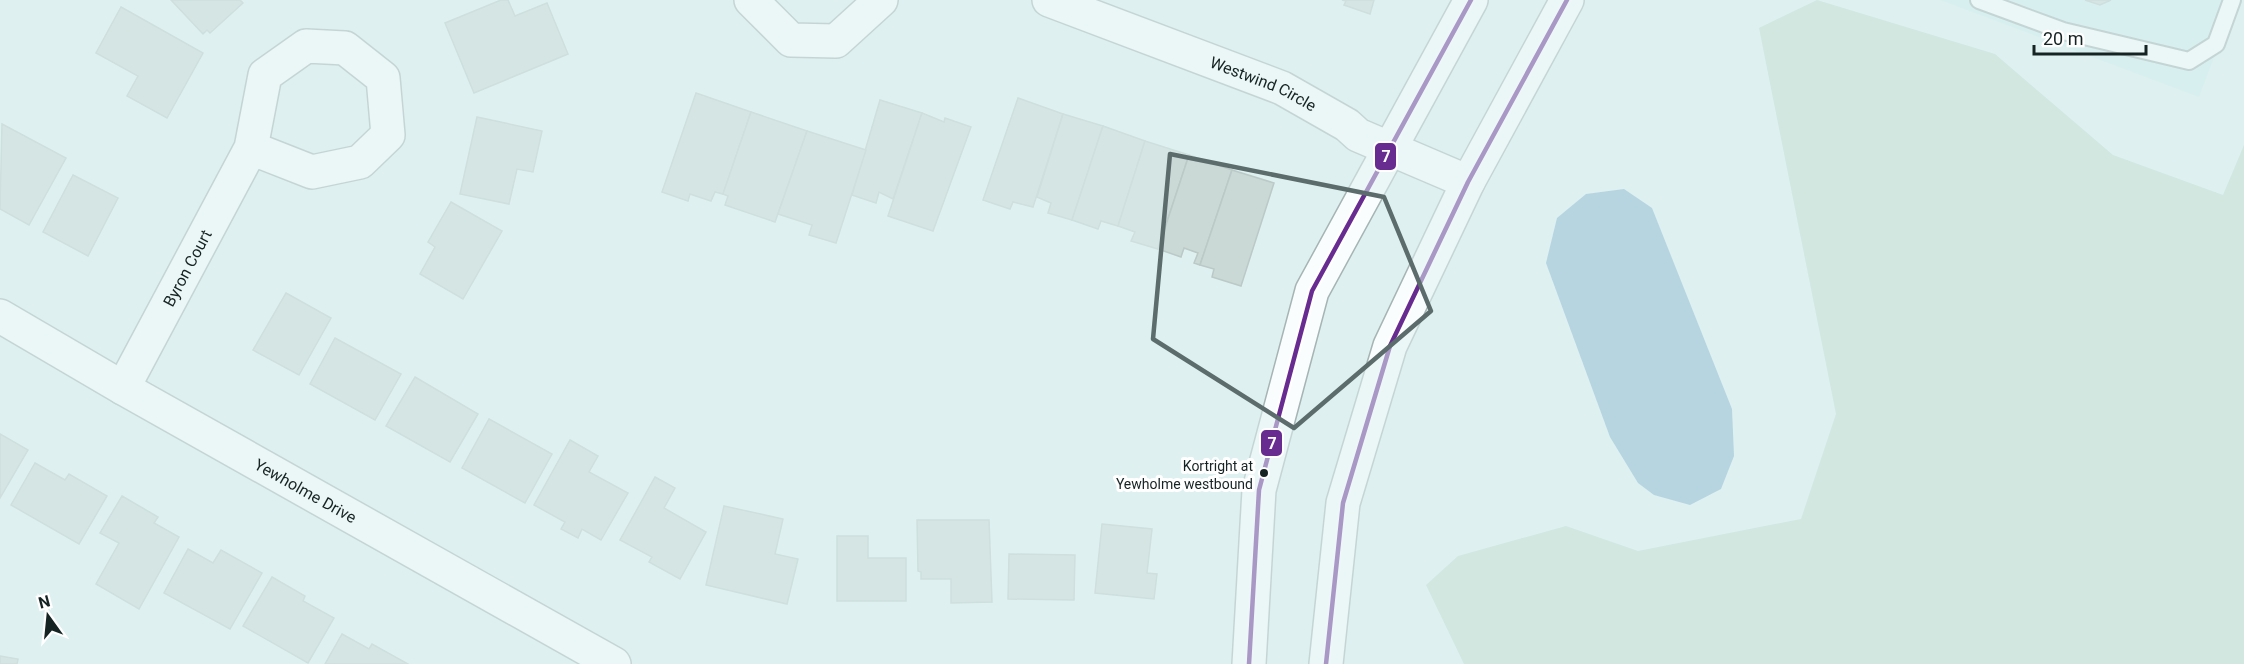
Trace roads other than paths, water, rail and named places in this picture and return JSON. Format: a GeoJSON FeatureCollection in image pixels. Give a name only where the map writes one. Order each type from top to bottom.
{"type":"FeatureCollection","features":[{"type":"Feature","properties":{"kind":"street"},"geometry":{"type":"LineString","coordinates":[[752,0],[791,40],[836,41],[881,0]]}},
{"type":"Feature","properties":{"kind":"street","name":"Westwind Circle"},"geometry":{"type":"LineString","coordinates":[[1048,0],[1282,88],[1347,125],[1358,135],[1468,182]]}},
{"type":"Feature","properties":{"kind":"street"},"geometry":{"type":"LineString","coordinates":[[1249,664],[1259,490],[1312,291],[1471,0]]}},
{"type":"Feature","properties":{"kind":"street"},"geometry":{"type":"LineString","coordinates":[[1326,664],[1343,503],[1390,346],[1468,182],[1568,0]]}},
{"type":"Feature","properties":{"kind":"street","name":"Byron Court"},"geometry":{"type":"LineString","coordinates":[[123,388],[251,148],[265,75],[306,46],[345,48],[383,78],[388,135],[360,162],[312,172],[251,148]]}},
{"type":"Feature","properties":{"kind":"street","name":"Yewholme Drive"},"geometry":{"type":"LineString","coordinates":[[0,315],[123,388],[614,664]]}},
{"type":"Feature","properties":{"kind":"lane"},"geometry":{"type":"LineString","coordinates":[[1978,0],[2063,31],[2189,61],[2216,44],[2232,0]]}},
{"type":"Feature","properties":{"kind":"water"},"geometry":{"type":"Polygon","coordinates":[[[1624,189],[1652,208],[1732,409],[1734,456],[1721,489],[1690,505],[1654,495],[1638,483],[1610,437],[1546,263],[1557,218],[1586,194],[1624,189]]]}},
{"type":"Feature","properties":{"kind":"place","name":"Kortright at Yewholme westbound"},"geometry":{"type":"Point","coordinates":[1264,473]}}]}
